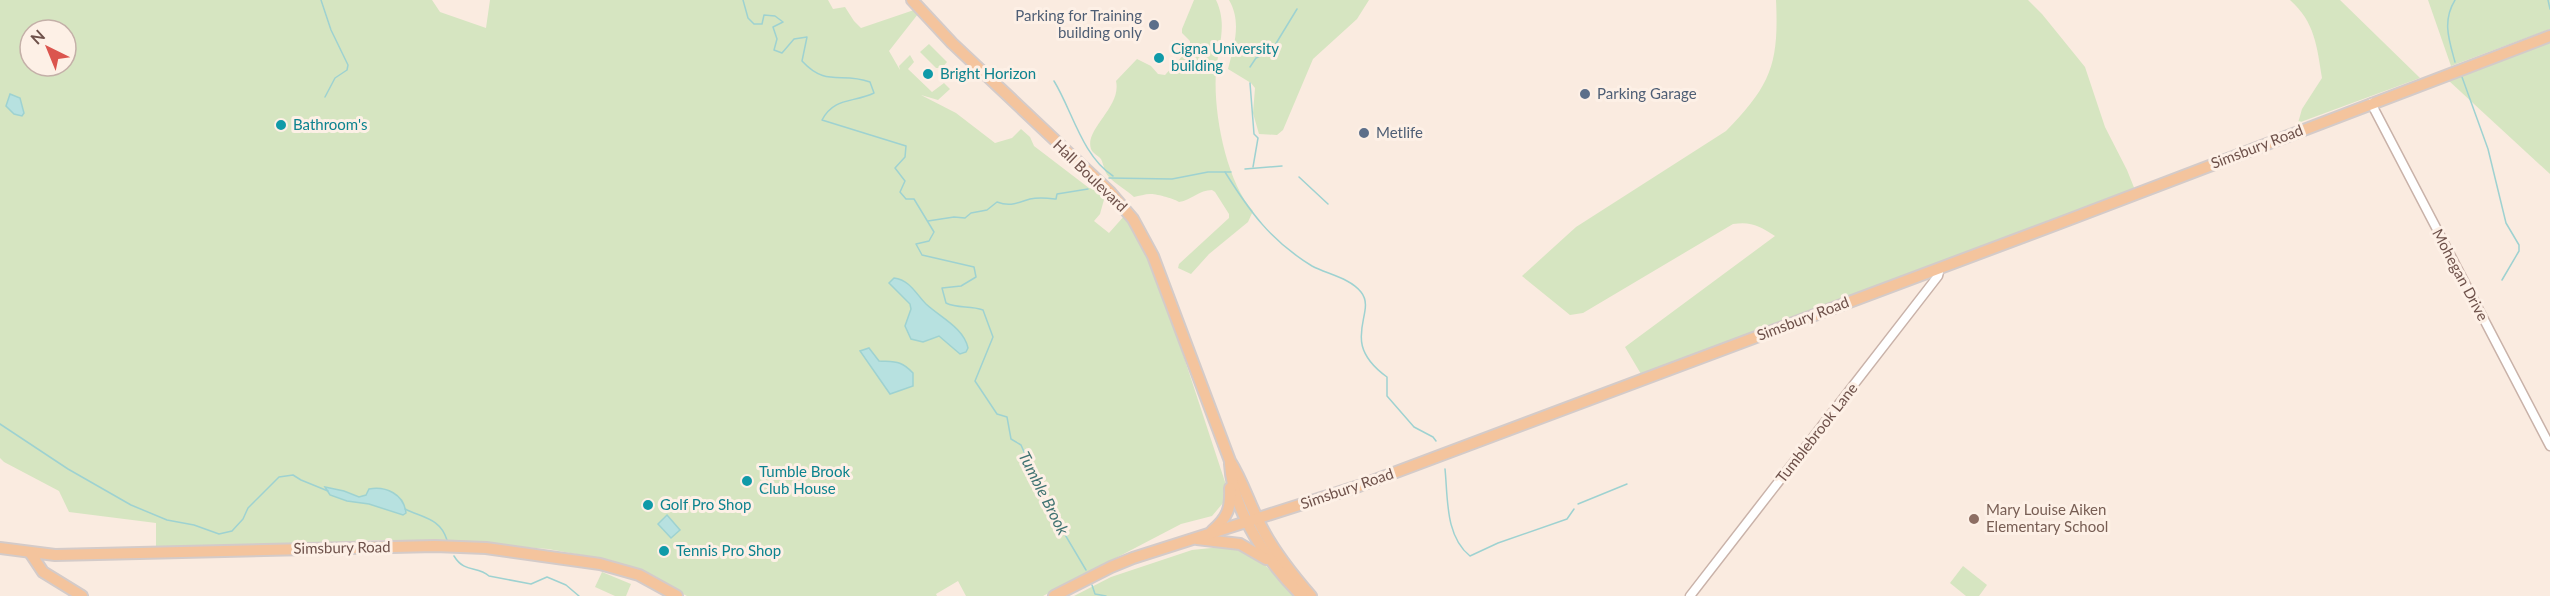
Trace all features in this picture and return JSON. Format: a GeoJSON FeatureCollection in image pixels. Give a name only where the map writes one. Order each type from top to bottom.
{"type":"FeatureCollection","features":[{"type":"Feature","properties":{"kind":"main road","name":"Hall Boulevard"},"geometry":{"type":"LineString","coordinates":[[912,0],[952,43],[1110,192],[1133,219],[1153,256],[1230,461],[1238,474],[1253,521]]}},
{"type":"Feature","properties":{"kind":"main road","name":"Simsbury Road"},"geometry":{"type":"LineString","coordinates":[[1054,596],[1111,567],[1380,478],[2550,36]]}},
{"type":"Feature","properties":{"kind":"main road","name":"Hall Boulevard"},"geometry":{"type":"LineString","coordinates":[[1230,461],[1231,478],[1253,521]]}},
{"type":"Feature","properties":{"kind":"main road"},"geometry":{"type":"LineString","coordinates":[[1208,534],[1225,518],[1230,509],[1231,478]]}},
{"type":"Feature","properties":{"kind":"main road"},"geometry":{"type":"LineString","coordinates":[[1253,521],[1270,562]]}},
{"type":"Feature","properties":{"kind":"main road"},"geometry":{"type":"LineString","coordinates":[[1253,521],[1311,596]]}},
{"type":"Feature","properties":{"kind":"main road"},"geometry":{"type":"LineString","coordinates":[[1193,538],[1213,543],[1240,544],[1255,551],[1270,562],[1302,596]]}},
{"type":"Feature","properties":{"kind":"main road","name":"Simsbury Road"},"geometry":{"type":"LineString","coordinates":[[0,548],[31,554],[131,554],[435,546],[486,548],[620,568],[639,575],[677,596]]}},
{"type":"Feature","properties":{"kind":"main road"},"geometry":{"type":"LineString","coordinates":[[31,554],[43,572],[82,596]]}},
{"type":"Feature","properties":{"kind":"main road"},"geometry":{"type":"LineString","coordinates":[[43,554],[52,576]]}},
{"type":"Feature","properties":{"kind":"street","name":"Mohegan Drive"},"geometry":{"type":"LineString","coordinates":[[2371,103],[2550,446]]}},
{"type":"Feature","properties":{"kind":"street","name":"Tumblebrook Lane"},"geometry":{"type":"LineString","coordinates":[[1690,596],[1938,276],[1940,268]]}},
{"type":"Feature","properties":{"kind":"green space"},"geometry":{"type":"Polygon","coordinates":[[[0,0],[432,0],[440,12],[486,28],[490,0],[828,0],[833,9],[845,7],[861,28],[914,10],[918,14],[889,51],[900,70],[899,66],[910,55],[914,62],[908,69],[932,92],[944,83],[950,89],[938,100],[921,95],[956,113],[995,143],[1012,138],[1021,129],[1030,137],[1034,146],[1089,188],[1096,189],[1105,196],[1100,214],[1094,221],[1109,233],[1125,215],[1149,262],[1176,333],[1227,488],[1223,503],[1212,516],[1181,524],[1043,596],[966,596],[958,581],[936,594],[937,596],[687,596],[610,560],[548,549],[447,541],[378,540],[156,551],[156,523],[69,512],[59,491],[0,458],[0,0]]]}},
{"type":"Feature","properties":{"kind":"green space"},"geometry":{"type":"Polygon","coordinates":[[[1194,0],[1216,0],[1220,9],[1222,27],[1216,72],[1219,126],[1235,182],[1253,211],[1248,222],[1209,254],[1191,274],[1178,268],[1179,264],[1229,218],[1229,214],[1215,192],[1212,190],[1203,192],[1179,202],[1152,194],[1134,197],[1107,175],[1101,159],[1091,149],[1090,141],[1114,100],[1116,81],[1137,59],[1151,66],[1158,74],[1165,75],[1190,48],[1190,41],[1182,33],[1182,29],[1194,0]]]}},
{"type":"Feature","properties":{"kind":"green space"},"geometry":{"type":"Polygon","coordinates":[[[1229,0],[1369,0],[1357,19],[1313,59],[1283,130],[1277,135],[1259,134],[1253,113],[1255,88],[1228,69],[1236,25],[1229,0]]]}},
{"type":"Feature","properties":{"kind":"green space"},"geometry":{"type":"Polygon","coordinates":[[[1776,0],[2028,0],[2085,67],[2105,127],[2135,190],[1641,374],[1625,347],[1775,236],[1755,225],[1733,224],[1583,313],[1570,315],[1522,276],[1576,227],[1726,131],[1741,115],[1753,100],[1769,72],[1776,41],[1776,0]]]}},
{"type":"Feature","properties":{"kind":"green space"},"geometry":{"type":"Polygon","coordinates":[[[2290,0],[2340,0],[2420,78],[2298,123],[2302,109],[2322,78],[2310,26],[2290,0]]]}},
{"type":"Feature","properties":{"kind":"green space"},"geometry":{"type":"Polygon","coordinates":[[[2428,0],[2550,0],[2550,29],[2451,66],[2428,0]]]}},
{"type":"Feature","properties":{"kind":"green space"},"geometry":{"type":"Polygon","coordinates":[[[2550,41],[2550,174],[2448,80],[2550,41]]]}},
{"type":"Feature","properties":{"kind":"green space"},"geometry":{"type":"Polygon","coordinates":[[[929,44],[947,62],[942,68],[936,68],[920,52],[929,44]]]}},
{"type":"Feature","properties":{"kind":"green space"},"geometry":{"type":"Polygon","coordinates":[[[1230,546],[1257,557],[1296,596],[1074,596],[1111,577],[1192,550],[1230,546]]]}},
{"type":"Feature","properties":{"kind":"green space"},"geometry":{"type":"Polygon","coordinates":[[[1963,566],[1987,585],[1979,596],[1966,596],[1950,583],[1963,566]]]}},
{"type":"Feature","properties":{"kind":"green space"},"geometry":{"type":"Polygon","coordinates":[[[602,572],[631,584],[626,596],[615,596],[595,587],[602,572]]]}},
{"type":"Feature","properties":{"kind":"water"},"geometry":{"type":"Polygon","coordinates":[[[10,94],[20,98],[24,113],[22,116],[14,114],[6,106],[10,94]]]}},
{"type":"Feature","properties":{"kind":"water"},"geometry":{"type":"Polygon","coordinates":[[[894,278],[909,284],[926,304],[957,329],[966,341],[968,348],[966,352],[960,354],[939,336],[923,342],[911,339],[905,326],[911,309],[910,304],[889,283],[894,278]]]}},
{"type":"Feature","properties":{"kind":"water"},"geometry":{"type":"Polygon","coordinates":[[[869,348],[879,361],[898,362],[909,369],[913,373],[913,386],[890,394],[860,351],[869,348]]]}},
{"type":"Feature","properties":{"kind":"water"},"geometry":{"type":"Polygon","coordinates":[[[325,487],[359,497],[366,495],[369,489],[388,490],[402,501],[406,513],[403,515],[369,504],[347,501],[330,495],[325,487]]]}},
{"type":"Feature","properties":{"kind":"water"},"geometry":{"type":"Polygon","coordinates":[[[667,515],[680,530],[671,538],[658,524],[667,515]]]}},
{"type":"Feature","properties":{"kind":"waterway"},"geometry":{"type":"LineString","coordinates":[[321,0],[331,30],[348,65],[347,70],[335,78],[325,97]]}},
{"type":"Feature","properties":{"kind":"waterway","name":"Tumble Brook"},"geometry":{"type":"LineString","coordinates":[[743,0],[748,18],[754,24],[762,24],[764,15],[775,16],[783,22],[773,27],[777,39],[774,50],[782,53],[794,39],[807,37],[802,61],[811,69],[827,77],[860,79],[870,82],[874,93],[832,107],[822,120],[906,146],[905,157],[895,168],[905,181],[900,192],[906,199],[914,199],[934,232],[929,241],[916,244],[922,255],[974,267],[976,277],[961,286],[942,288],[946,303],[983,310],[993,337],[975,381],[997,414],[1007,417],[1011,439],[1021,445],[1048,506],[1086,570]]}},
{"type":"Feature","properties":{"kind":"waterway"},"geometry":{"type":"LineString","coordinates":[[2455,0],[2448,23],[2455,62]]}},
{"type":"Feature","properties":{"kind":"waterway"},"geometry":{"type":"LineString","coordinates":[[2548,0],[2550,9]]}},
{"type":"Feature","properties":{"kind":"waterway"},"geometry":{"type":"LineString","coordinates":[[1250,67],[1256,58],[1272,50],[1297,9]]}},
{"type":"Feature","properties":{"kind":"waterway"},"geometry":{"type":"LineString","coordinates":[[2462,77],[2488,149],[2506,223],[2519,245],[2519,251],[2502,280]]}},
{"type":"Feature","properties":{"kind":"waterway"},"geometry":{"type":"LineString","coordinates":[[1054,81],[1085,145],[1102,167],[1113,176]]}},
{"type":"Feature","properties":{"kind":"waterway"},"geometry":{"type":"LineString","coordinates":[[1250,83],[1254,134],[1258,138],[1253,167]]}},
{"type":"Feature","properties":{"kind":"waterway"},"geometry":{"type":"LineString","coordinates":[[1245,169],[1282,166]]}},
{"type":"Feature","properties":{"kind":"waterway"},"geometry":{"type":"LineString","coordinates":[[1109,178],[1172,179],[1208,172],[1231,172]]}},
{"type":"Feature","properties":{"kind":"waterway"},"geometry":{"type":"LineString","coordinates":[[1225,172],[1243,200],[1273,236],[1312,266],[1345,280],[1361,292],[1365,300],[1361,340],[1364,351],[1372,364],[1387,377],[1387,396],[1414,427],[1436,441]]}},
{"type":"Feature","properties":{"kind":"waterway"},"geometry":{"type":"LineString","coordinates":[[1299,177],[1328,204]]}},
{"type":"Feature","properties":{"kind":"waterway"},"geometry":{"type":"LineString","coordinates":[[928,221],[954,217],[965,218],[971,213],[987,210],[997,202],[1010,204],[1033,198],[1056,199],[1057,194],[1088,189]]}},
{"type":"Feature","properties":{"kind":"waterway"},"geometry":{"type":"LineString","coordinates":[[0,424],[68,469],[131,505],[167,520],[194,525],[219,534],[232,531],[243,519],[248,508],[279,477],[293,475],[328,491]]}},
{"type":"Feature","properties":{"kind":"waterway"},"geometry":{"type":"LineString","coordinates":[[1445,469],[1452,527],[1462,548],[1470,556],[1498,543],[1567,519],[1574,509]]}},
{"type":"Feature","properties":{"kind":"waterway"},"geometry":{"type":"LineString","coordinates":[[1578,504],[1627,484]]}},
{"type":"Feature","properties":{"kind":"waterway"},"geometry":{"type":"LineString","coordinates":[[405,509],[435,523],[447,540]]}},
{"type":"Feature","properties":{"kind":"waterway"},"geometry":{"type":"LineString","coordinates":[[454,556],[462,565],[489,576],[531,584],[547,577],[566,585],[579,596]]}},
{"type":"Feature","properties":{"kind":"waterway","name":"Tumble Brook"},"geometry":{"type":"LineString","coordinates":[[1092,585],[1095,594],[1106,596]]}},
{"type":"Feature","properties":{"kind":"place","name":"Parking for Training building only"},"geometry":{"type":"Point","coordinates":[1154,25]}},
{"type":"Feature","properties":{"kind":"place","name":"Cigna University building"},"geometry":{"type":"Point","coordinates":[1159,58]}},
{"type":"Feature","properties":{"kind":"place","name":"Bright Horizon"},"geometry":{"type":"Point","coordinates":[928,74]}},
{"type":"Feature","properties":{"kind":"place","name":"Parking Garage"},"geometry":{"type":"Point","coordinates":[1585,94]}},
{"type":"Feature","properties":{"kind":"place","name":"Bathroom's"},"geometry":{"type":"Point","coordinates":[281,125]}},
{"type":"Feature","properties":{"kind":"place","name":"Metlife"},"geometry":{"type":"Point","coordinates":[1364,133]}},
{"type":"Feature","properties":{"kind":"place","name":"Tumble Brook Club House"},"geometry":{"type":"Point","coordinates":[747,481]}},
{"type":"Feature","properties":{"kind":"place","name":"Golf Pro Shop"},"geometry":{"type":"Point","coordinates":[648,505]}},
{"type":"Feature","properties":{"kind":"place","name":"Mary Louise Aiken Elementary School"},"geometry":{"type":"Point","coordinates":[1974,519]}},
{"type":"Feature","properties":{"kind":"place","name":"Tennis Pro Shop"},"geometry":{"type":"Point","coordinates":[664,551]}}]}
